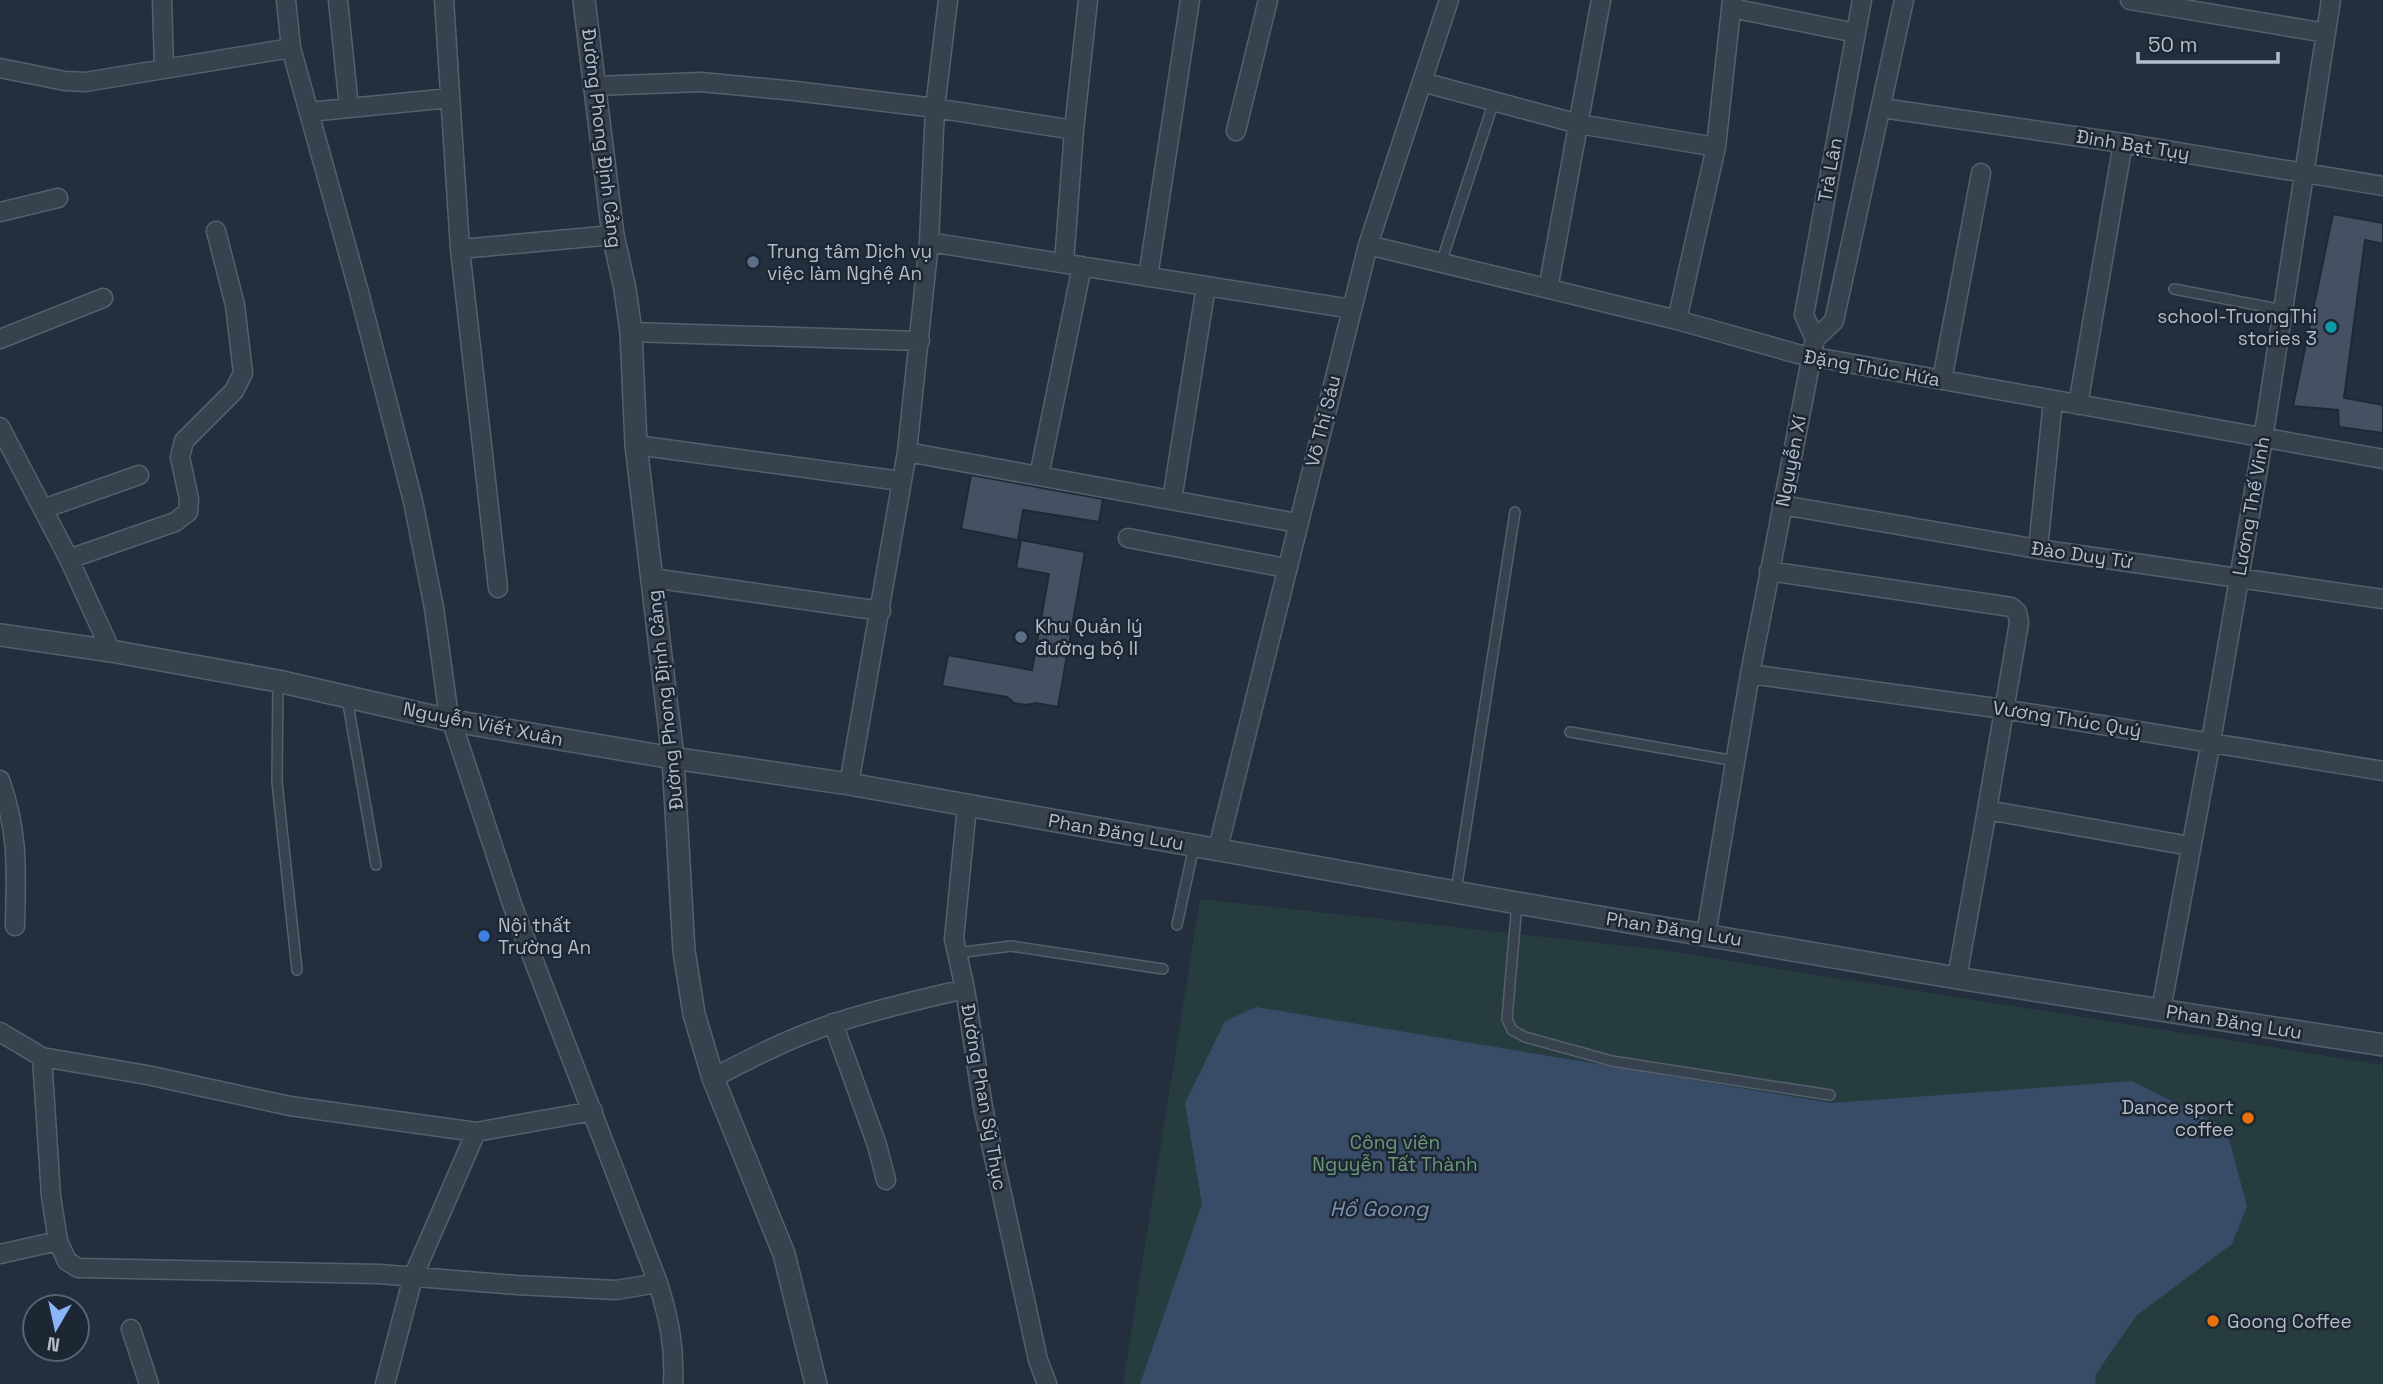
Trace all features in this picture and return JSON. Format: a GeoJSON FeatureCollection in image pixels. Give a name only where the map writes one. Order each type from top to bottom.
{"type":"FeatureCollection","features":[{"type":"Feature","properties":{"kind":"street"},"geometry":{"type":"LineString","coordinates":[[162,0],[164,68]]}},
{"type":"Feature","properties":{"kind":"street"},"geometry":{"type":"LineString","coordinates":[[286,0],[291,48],[359,292],[412,500],[434,608],[449,710],[513,907],[658,1283],[671,1329],[673,1384]]}},
{"type":"Feature","properties":{"kind":"street"},"geometry":{"type":"LineString","coordinates":[[338,0],[349,108]]}},
{"type":"Feature","properties":{"kind":"street"},"geometry":{"type":"LineString","coordinates":[[443,0],[460,249],[498,588]]}},
{"type":"Feature","properties":{"kind":"street","name":"Đường Phong Định Cảng"},"geometry":{"type":"LineString","coordinates":[[584,0],[613,235],[631,332],[636,444],[673,758],[684,951],[694,1014],[713,1077],[784,1254],[817,1384]]}},
{"type":"Feature","properties":{"kind":"street"},"geometry":{"type":"LineString","coordinates":[[849,784],[907,452],[929,242],[936,108],[948,0]]}},
{"type":"Feature","properties":{"kind":"street"},"geometry":{"type":"LineString","coordinates":[[1039,476],[1073,265],[1074,130],[1088,0]]}},
{"type":"Feature","properties":{"kind":"street"},"geometry":{"type":"LineString","coordinates":[[1148,277],[1190,0]]}},
{"type":"Feature","properties":{"kind":"street"},"geometry":{"type":"LineString","coordinates":[[1237,131],[1268,0]]}},
{"type":"Feature","properties":{"kind":"street","name":"Võ Thị Sáu"},"geometry":{"type":"LineString","coordinates":[[1218,848],[1368,245],[1449,0]]}},
{"type":"Feature","properties":{"kind":"street"},"geometry":{"type":"LineString","coordinates":[[1548,289],[1601,0]]}},
{"type":"Feature","properties":{"kind":"street","name":"Trà Lân"},"geometry":{"type":"LineString","coordinates":[[1813,347],[1804,315],[1862,0]]}},
{"type":"Feature","properties":{"kind":"street","name":"Nguyễn Xí"},"geometry":{"type":"LineString","coordinates":[[1706,934],[1750,674],[1813,347],[1834,321],[1904,0]]}},
{"type":"Feature","properties":{"kind":"street"},"geometry":{"type":"LineString","coordinates":[[2130,0],[2326,33]]}},
{"type":"Feature","properties":{"kind":"street","name":"Lương Thế Vinh"},"geometry":{"type":"LineString","coordinates":[[2161,1010],[2263,439],[2331,0]]}},
{"type":"Feature","properties":{"kind":"street"},"geometry":{"type":"LineString","coordinates":[[1677,320],[1716,147],[1732,4],[1856,33]]}},
{"type":"Feature","properties":{"kind":"street"},"geometry":{"type":"LineString","coordinates":[[0,68],[65,81],[85,82],[291,48]]}},
{"type":"Feature","properties":{"kind":"street"},"geometry":{"type":"LineString","coordinates":[[595,86],[701,82],[936,108],[1074,130]]}},
{"type":"Feature","properties":{"kind":"street"},"geometry":{"type":"LineString","coordinates":[[1422,82],[1579,124],[1716,147]]}},
{"type":"Feature","properties":{"kind":"street"},"geometry":{"type":"LineString","coordinates":[[309,112],[450,98]]}},
{"type":"Feature","properties":{"kind":"street","name":"Đinh Bạt Tụy"},"geometry":{"type":"LineString","coordinates":[[1882,108],[2123,143],[2383,186]]}},
{"type":"Feature","properties":{"kind":"street"},"geometry":{"type":"LineString","coordinates":[[2078,405],[2123,143]]}},
{"type":"Feature","properties":{"kind":"street"},"geometry":{"type":"LineString","coordinates":[[1942,380],[1981,173]]}},
{"type":"Feature","properties":{"kind":"street"},"geometry":{"type":"LineString","coordinates":[[0,212],[58,198]]}},
{"type":"Feature","properties":{"kind":"street"},"geometry":{"type":"LineString","coordinates":[[69,559],[175,522],[188,512],[189,499],[180,457],[184,441],[234,391],[243,373],[235,305],[216,231]]}},
{"type":"Feature","properties":{"kind":"street"},"geometry":{"type":"LineString","coordinates":[[460,249],[613,235]]}},
{"type":"Feature","properties":{"kind":"street"},"geometry":{"type":"LineString","coordinates":[[929,242],[1352,309]]}},
{"type":"Feature","properties":{"kind":"street","name":"Đặng Thúc Hứa"},"geometry":{"type":"LineString","coordinates":[[1368,245],[1677,320],[1798,354],[1813,347],[1942,380],[2383,459]]}},
{"type":"Feature","properties":{"kind":"street"},"geometry":{"type":"LineString","coordinates":[[1172,500],[1206,286]]}},
{"type":"Feature","properties":{"kind":"street"},"geometry":{"type":"LineString","coordinates":[[0,340],[103,298]]}},
{"type":"Feature","properties":{"kind":"street"},"geometry":{"type":"LineString","coordinates":[[631,332],[920,341]]}},
{"type":"Feature","properties":{"kind":"street"},"geometry":{"type":"LineString","coordinates":[[2038,550],[2053,400]]}},
{"type":"Feature","properties":{"kind":"street"},"geometry":{"type":"LineString","coordinates":[[0,427],[69,559],[111,651]]}},
{"type":"Feature","properties":{"kind":"street"},"geometry":{"type":"LineString","coordinates":[[636,444],[901,481]]}},
{"type":"Feature","properties":{"kind":"street"},"geometry":{"type":"LineString","coordinates":[[907,452],[1297,523]]}},
{"type":"Feature","properties":{"kind":"street"},"geometry":{"type":"LineString","coordinates":[[43,509],[139,475]]}},
{"type":"Feature","properties":{"kind":"street","name":"Đào Duy Từ"},"geometry":{"type":"LineString","coordinates":[[1782,505],[2038,550],[2383,599]]}},
{"type":"Feature","properties":{"kind":"street"},"geometry":{"type":"LineString","coordinates":[[1128,538],[1286,568]]}},
{"type":"Feature","properties":{"kind":"street"},"geometry":{"type":"LineString","coordinates":[[1769,571],[2011,607],[2017,612],[2019,623],[1957,978]]}},
{"type":"Feature","properties":{"kind":"street"},"geometry":{"type":"LineString","coordinates":[[652,578],[881,611]]}},
{"type":"Feature","properties":{"kind":"street","name":"Nguyễn Viết Xuân"},"geometry":{"type":"LineString","coordinates":[[0,635],[111,651],[278,681],[453,721],[849,784],[967,806]]}},
{"type":"Feature","properties":{"kind":"street","name":"Vương Thúc Quý"},"geometry":{"type":"LineString","coordinates":[[1750,674],[2003,709],[2383,771]]}},
{"type":"Feature","properties":{"kind":"street"},"geometry":{"type":"LineString","coordinates":[[0,780],[9,806],[16,850],[15,926]]}},
{"type":"Feature","properties":{"kind":"street","name":"Phan Đăng Lưu"},"geometry":{"type":"LineString","coordinates":[[967,806],[1957,978],[2383,1045]]}},
{"type":"Feature","properties":{"kind":"street","name":"Đường Phan Sỹ Thục"},"geometry":{"type":"LineString","coordinates":[[967,806],[954,939],[965,989],[983,1107],[1038,1360],[1047,1384]]}},
{"type":"Feature","properties":{"kind":"street"},"geometry":{"type":"LineString","coordinates":[[1987,810],[2190,846]]}},
{"type":"Feature","properties":{"kind":"street"},"geometry":{"type":"LineString","coordinates":[[713,1077],[773,1047],[833,1023],[886,1007],[965,989]]}},
{"type":"Feature","properties":{"kind":"street"},"geometry":{"type":"LineString","coordinates":[[833,1023],[877,1145],[886,1180]]}},
{"type":"Feature","properties":{"kind":"street"},"geometry":{"type":"LineString","coordinates":[[0,1032],[42,1057],[147,1075],[290,1106],[476,1132],[593,1111]]}},
{"type":"Feature","properties":{"kind":"street"},"geometry":{"type":"LineString","coordinates":[[42,1057],[51,1196],[58,1241],[67,1261],[78,1268],[379,1274],[616,1290],[658,1283]]}},
{"type":"Feature","properties":{"kind":"street"},"geometry":{"type":"LineString","coordinates":[[385,1384],[413,1278],[476,1132]]}},
{"type":"Feature","properties":{"kind":"street"},"geometry":{"type":"LineString","coordinates":[[0,1254],[58,1241]]}},
{"type":"Feature","properties":{"kind":"street"},"geometry":{"type":"LineString","coordinates":[[131,1329],[149,1384]]}},
{"type":"Feature","properties":{"kind":"lane"},"geometry":{"type":"LineString","coordinates":[[1441,263],[1494,101]]}},
{"type":"Feature","properties":{"kind":"lane"},"geometry":{"type":"LineString","coordinates":[[2174,289],[2283,310]]}},
{"type":"Feature","properties":{"kind":"lane"},"geometry":{"type":"LineString","coordinates":[[1456,892],[1515,512]]}},
{"type":"Feature","properties":{"kind":"lane"},"geometry":{"type":"LineString","coordinates":[[278,681],[277,782],[297,970]]}},
{"type":"Feature","properties":{"kind":"lane"},"geometry":{"type":"LineString","coordinates":[[346,696],[376,865]]}},
{"type":"Feature","properties":{"kind":"lane"},"geometry":{"type":"LineString","coordinates":[[1570,733],[1735,761]]}},
{"type":"Feature","properties":{"kind":"lane"},"geometry":{"type":"LineString","coordinates":[[1177,925],[1194,845]]}},
{"type":"Feature","properties":{"kind":"lane"},"geometry":{"type":"LineString","coordinates":[[1517,903],[1507,1019],[1512,1030],[1525,1037],[1612,1061],[1830,1095]]}},
{"type":"Feature","properties":{"kind":"lane"},"geometry":{"type":"LineString","coordinates":[[957,953],[1011,946],[1163,969]]}},
{"type":"Feature","properties":{"kind":"green space","name":"Hồ Goong"},"geometry":{"type":"Polygon","coordinates":[[[1200,899],[1661,950],[2383,1065],[2383,1384],[1123,1384],[1200,899]]]}},
{"type":"Feature","properties":{"kind":"water","name":"Hồ Goong"},"geometry":{"type":"Polygon","coordinates":[[[1256,1007],[1831,1103],[2132,1081],[2226,1128],[2247,1206],[2232,1244],[2136,1316],[2096,1374],[2095,1384],[1140,1384],[1202,1204],[1185,1103],[1225,1021],[1256,1007]]]}},
{"type":"Feature","properties":{"kind":"building","name":"school-TruongThi stories 3"},"geometry":{"type":"Polygon","coordinates":[[[2333,214],[2383,223],[2383,244],[2365,240],[2344,398],[2383,405],[2383,433],[2339,427],[2338,410],[2293,406],[2333,214]]]}},
{"type":"Feature","properties":{"kind":"building"},"geometry":{"type":"Polygon","coordinates":[[[971,475],[1103,499],[1099,522],[1023,510],[1018,540],[961,529],[971,475]]]}},
{"type":"Feature","properties":{"kind":"building"},"geometry":{"type":"Polygon","coordinates":[[[1021,540],[1085,552],[1058,707],[1014,703],[1007,697],[942,686],[948,655],[1032,670],[1049,574],[1016,568],[1021,540]]]}},
{"type":"Feature","properties":{"kind":"place","name":"Trung tâm Dịch vụ việc làm Nghệ An"},"geometry":{"type":"Point","coordinates":[753,262]}},
{"type":"Feature","properties":{"kind":"place","name":"school-TruongThi stories 3"},"geometry":{"type":"Point","coordinates":[2331,327]}},
{"type":"Feature","properties":{"kind":"place","name":"Khu Quản lý đường bộ II"},"geometry":{"type":"Point","coordinates":[1021,637]}},
{"type":"Feature","properties":{"kind":"place","name":"Nội thất Trường An"},"geometry":{"type":"Point","coordinates":[484,936]}},
{"type":"Feature","properties":{"kind":"place","name":"Dance sport coffee"},"geometry":{"type":"Point","coordinates":[2248,1118]}},
{"type":"Feature","properties":{"kind":"place","name":"Goong Coffee"},"geometry":{"type":"Point","coordinates":[2213,1321]}},
{"type":"Feature","properties":{"kind":"park label","name":"Công viên Nguyễn Tất Thành"},"geometry":{"type":"Point","coordinates":[1395,1153]}}]}
